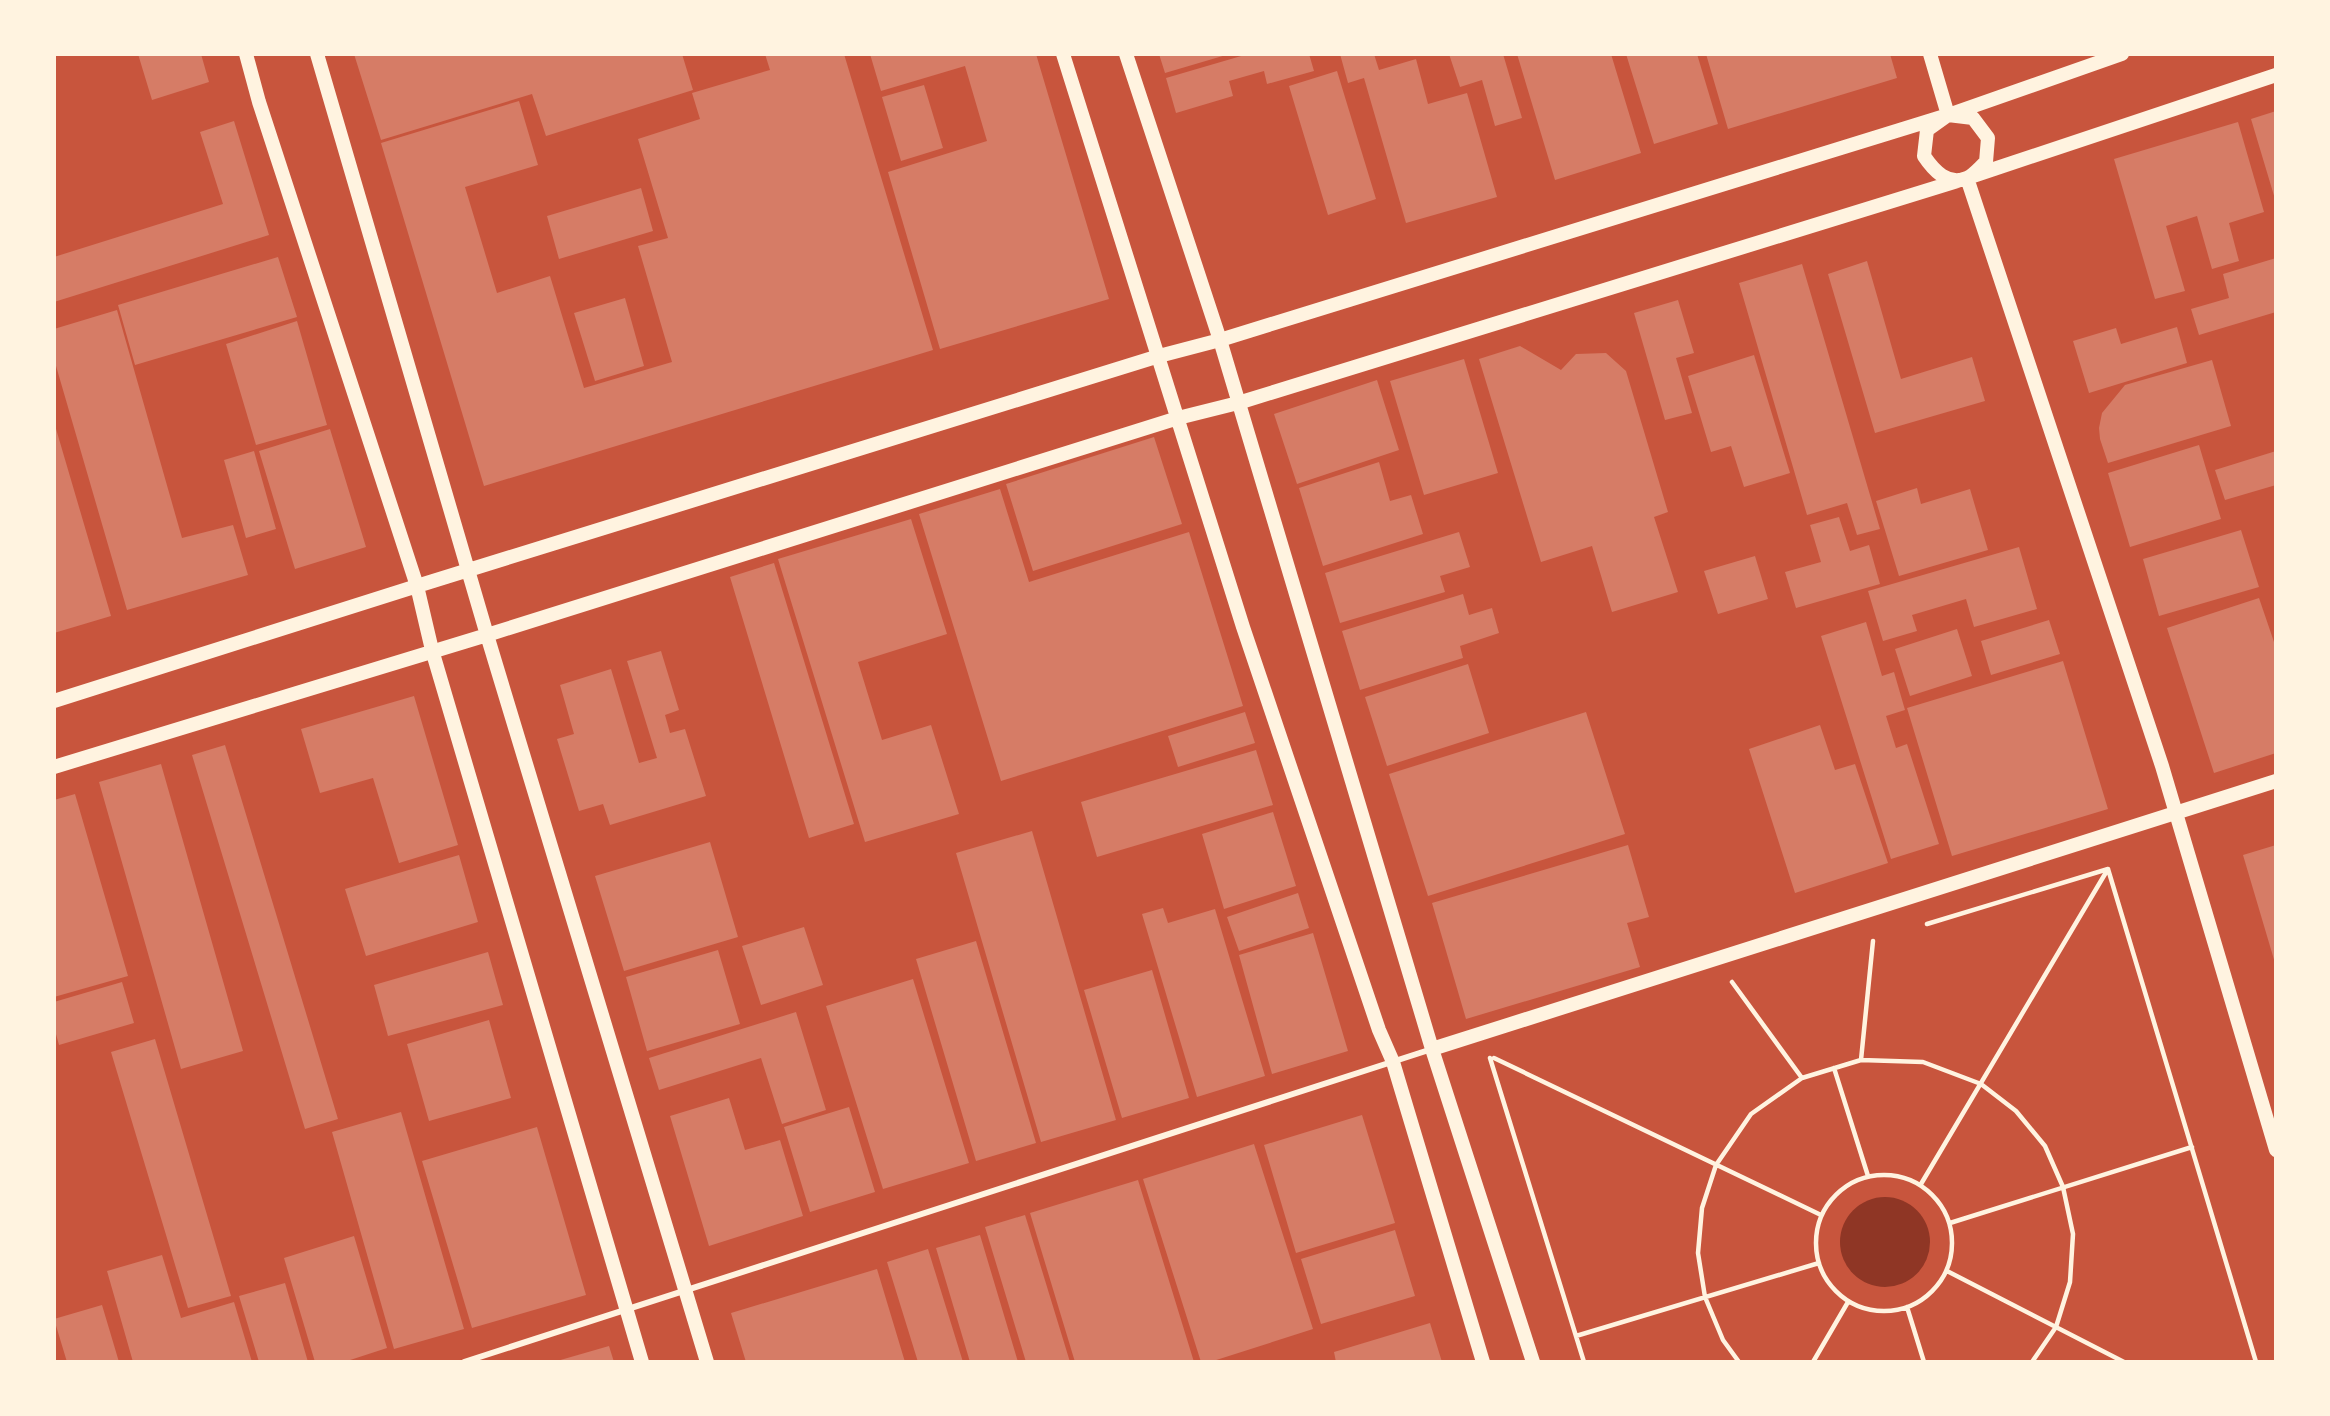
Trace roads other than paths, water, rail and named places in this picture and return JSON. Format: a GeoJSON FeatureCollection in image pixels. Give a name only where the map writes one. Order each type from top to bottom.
{"type":"FeatureCollection","features":[{"type":"Feature","properties":{"kind":"main road"},"geometry":{"type":"LineString","coordinates":[[246,54],[417,586],[432,650],[642,1362]]}},
{"type":"Feature","properties":{"kind":"main road"},"geometry":{"type":"LineString","coordinates":[[317,54],[488,635],[707,1362]]}},
{"type":"Feature","properties":{"kind":"main road"},"geometry":{"type":"LineString","coordinates":[[1063,54],[1243,627],[1392,1062],[1483,1362]]}},
{"type":"Feature","properties":{"kind":"main road"},"geometry":{"type":"LineString","coordinates":[[1126,54],[1220,340],[1432,1049],[1533,1362]]}},
{"type":"Feature","properties":{"kind":"main road"},"geometry":{"type":"LineString","coordinates":[[1930,54],[1948,115]]}},
{"type":"Feature","properties":{"kind":"main road"},"geometry":{"type":"LineString","coordinates":[[54,701],[1159,356],[1220,340],[1948,115],[2122,54]]}},
{"type":"Feature","properties":{"kind":"main road"},"geometry":{"type":"LineString","coordinates":[[54,767],[488,635],[1178,418],[1238,403],[1967,178],[2276,75]]}},
{"type":"Feature","properties":{"kind":"main road"},"geometry":{"type":"LineString","coordinates":[[1948,115],[1973,118],[1988,138],[1986,162],[1967,178],[1941,177],[1924,156],[1927,130],[1948,115]]}},
{"type":"Feature","properties":{"kind":"main road"},"geometry":{"type":"LineString","coordinates":[[1967,178],[2162,766],[2276,1150]]}},
{"type":"Feature","properties":{"kind":"main road"},"geometry":{"type":"LineString","coordinates":[[1432,1049],[2276,781]]}},
{"type":"Feature","properties":{"kind":"street"},"geometry":{"type":"LineString","coordinates":[[464,1362],[1432,1049]]}}]}
